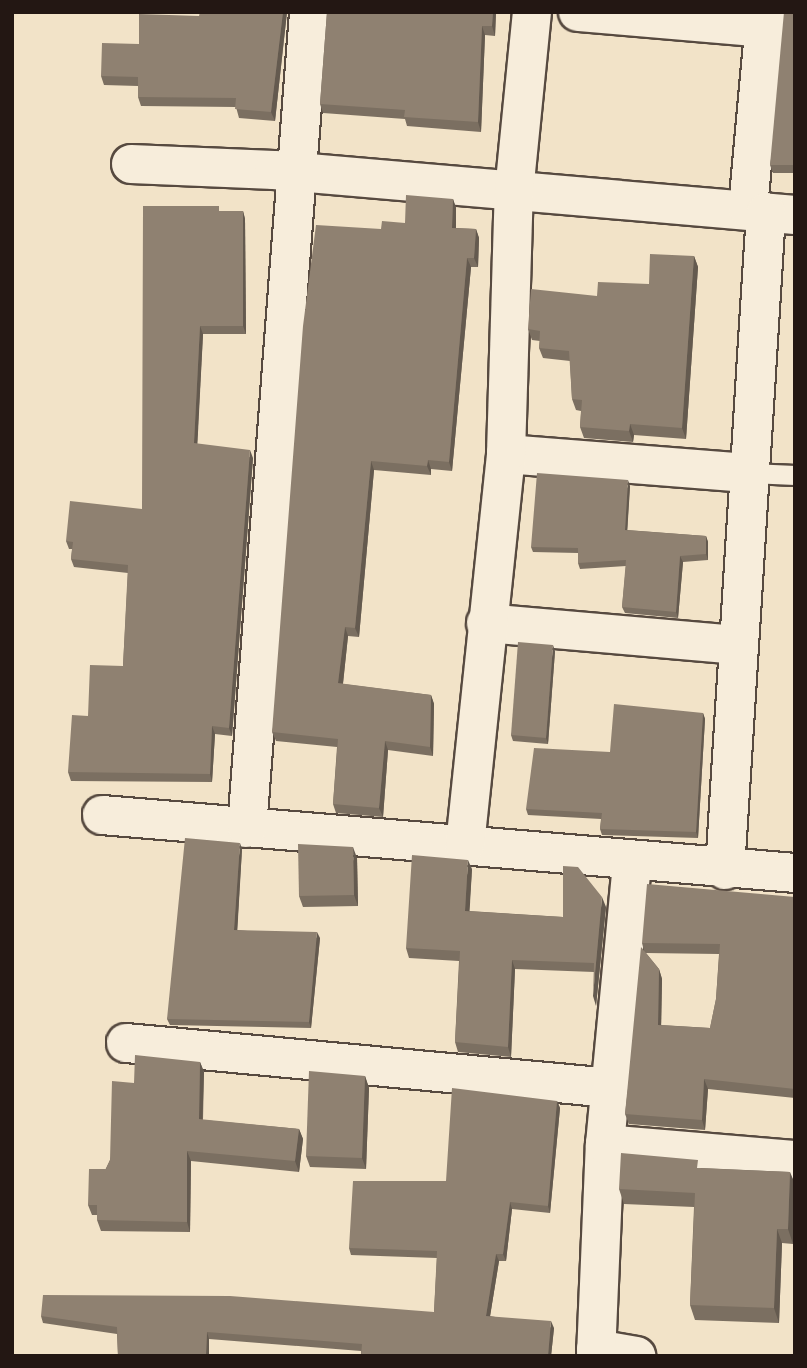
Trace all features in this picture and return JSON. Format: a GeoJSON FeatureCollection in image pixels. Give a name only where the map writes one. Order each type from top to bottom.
{"type":"FeatureCollection","features":[{"type":"Feature","properties":{"kind":"street"},"geometry":{"type":"LineString","coordinates":[[247,828],[309,12]]}},
{"type":"Feature","properties":{"kind":"street"},"geometry":{"type":"LineString","coordinates":[[466,845],[486,623],[506,454],[514,192],[532,12]]}},
{"type":"Feature","properties":{"kind":"street"},"geometry":{"type":"LineString","coordinates":[[578,12],[765,20],[770,212],[737,645],[725,870]]}},
{"type":"Feature","properties":{"kind":"street"},"geometry":{"type":"LineString","coordinates":[[131,164],[295,172],[770,212]]}},
{"type":"Feature","properties":{"kind":"street"},"geometry":{"type":"LineString","coordinates":[[506,454],[750,473]]}},
{"type":"Feature","properties":{"kind":"street"},"geometry":{"type":"LineString","coordinates":[[486,623],[737,645]]}},
{"type":"Feature","properties":{"kind":"street"},"geometry":{"type":"LineString","coordinates":[[102,815],[466,845],[725,870],[795,873]]}},
{"type":"Feature","properties":{"kind":"street"},"geometry":{"type":"LineString","coordinates":[[632,862],[605,1144],[596,1352],[636,1356]]}},
{"type":"Feature","properties":{"kind":"street"},"geometry":{"type":"LineString","coordinates":[[126,1043],[610,1088]]}},
{"type":"Feature","properties":{"kind":"street"},"geometry":{"type":"LineString","coordinates":[[605,1144],[795,1160]]}},
{"type":"Feature","properties":{"kind":"lane"},"geometry":{"type":"LineString","coordinates":[[750,473],[795,475]]}},
{"type":"Feature","properties":{"kind":"building"},"geometry":{"type":"Polygon","coordinates":[[[200,12],[283,12],[271,112],[235,109],[236,98],[138,97],[138,77],[101,76],[102,43],[139,44],[139,14],[199,16],[200,12]]]}},
{"type":"Feature","properties":{"kind":"building"},"geometry":{"type":"Polygon","coordinates":[[[327,12],[493,12],[492,26],[482,26],[478,122],[404,117],[405,110],[320,104],[327,12]]]}},
{"type":"Feature","properties":{"kind":"building"},"geometry":{"type":"Polygon","coordinates":[[[784,12],[795,12],[795,165],[770,165],[784,12]]]}},
{"type":"Feature","properties":{"kind":"building"},"geometry":{"type":"Polygon","coordinates":[[[406,195],[453,199],[452,228],[476,229],[474,258],[467,258],[449,462],[428,460],[427,466],[371,461],[355,628],[345,627],[338,683],[431,695],[430,747],[385,741],[379,808],[333,804],[338,739],[272,732],[303,326],[316,225],[381,229],[382,221],[405,223],[406,195]]]}},
{"type":"Feature","properties":{"kind":"building"},"geometry":{"type":"Polygon","coordinates":[[[143,206],[219,206],[219,211],[243,211],[243,326],[200,326],[194,443],[250,450],[229,728],[212,726],[210,774],[68,772],[72,715],[88,716],[90,665],[123,666],[128,565],[71,559],[73,542],[66,541],[70,501],[142,509],[143,206]]]}},
{"type":"Feature","properties":{"kind":"building"},"geometry":{"type":"Polygon","coordinates":[[[650,254],[694,256],[682,428],[630,424],[629,431],[580,427],[582,400],[572,399],[569,351],[539,348],[540,331],[528,329],[531,289],[597,296],[598,282],[649,284],[650,254]]]}},
{"type":"Feature","properties":{"kind":"building"},"geometry":{"type":"Polygon","coordinates":[[[537,473],[628,480],[625,530],[706,536],[706,554],[680,556],[676,612],[622,607],[626,560],[578,563],[578,548],[531,547],[537,473]]]}},
{"type":"Feature","properties":{"kind":"building"},"geometry":{"type":"Polygon","coordinates":[[[518,642],[553,645],[546,738],[511,735],[518,642]]]}},
{"type":"Feature","properties":{"kind":"building"},"geometry":{"type":"Polygon","coordinates":[[[614,704],[703,713],[696,832],[600,829],[602,813],[526,809],[534,748],[610,752],[614,704]]]}},
{"type":"Feature","properties":{"kind":"building"},"geometry":{"type":"Polygon","coordinates":[[[185,838],[240,843],[234,930],[317,932],[309,1022],[167,1019],[185,838]]]}},
{"type":"Feature","properties":{"kind":"building"},"geometry":{"type":"Polygon","coordinates":[[[298,844],[353,847],[354,895],[299,896],[298,844]]]}},
{"type":"Feature","properties":{"kind":"building"},"geometry":{"type":"Polygon","coordinates":[[[412,855],[468,860],[465,911],[563,917],[563,866],[578,867],[602,897],[593,996],[594,963],[512,960],[508,1047],[455,1042],[460,951],[406,948],[412,855]]]}},
{"type":"Feature","properties":{"kind":"building"},"geometry":{"type":"Polygon","coordinates":[[[647,884],[795,897],[795,1089],[704,1079],[702,1120],[625,1114],[641,947],[659,969],[658,1025],[710,1028],[716,999],[720,944],[642,943],[647,884]]]}},
{"type":"Feature","properties":{"kind":"building"},"geometry":{"type":"Polygon","coordinates":[[[135,1055],[200,1062],[199,1119],[299,1129],[295,1161],[187,1151],[187,1222],[97,1220],[97,1205],[88,1205],[89,1169],[106,1169],[110,1160],[112,1081],[134,1083],[135,1055]]]}},
{"type":"Feature","properties":{"kind":"building"},"geometry":{"type":"Polygon","coordinates":[[[309,1071],[365,1076],[362,1158],[306,1156],[309,1071]]]}},
{"type":"Feature","properties":{"kind":"building"},"geometry":{"type":"Polygon","coordinates":[[[452,1088],[557,1101],[548,1206],[510,1202],[503,1254],[496,1254],[486,1316],[551,1321],[548,1356],[361,1356],[362,1344],[207,1332],[206,1356],[118,1356],[117,1327],[41,1316],[43,1295],[230,1296],[434,1312],[437,1251],[349,1248],[353,1181],[446,1181],[452,1088]]]}},
{"type":"Feature","properties":{"kind":"building"},"geometry":{"type":"Polygon","coordinates":[[[621,1153],[698,1160],[697,1168],[790,1172],[788,1229],[777,1229],[774,1308],[690,1305],[695,1193],[619,1189],[621,1153]]]}}]}
